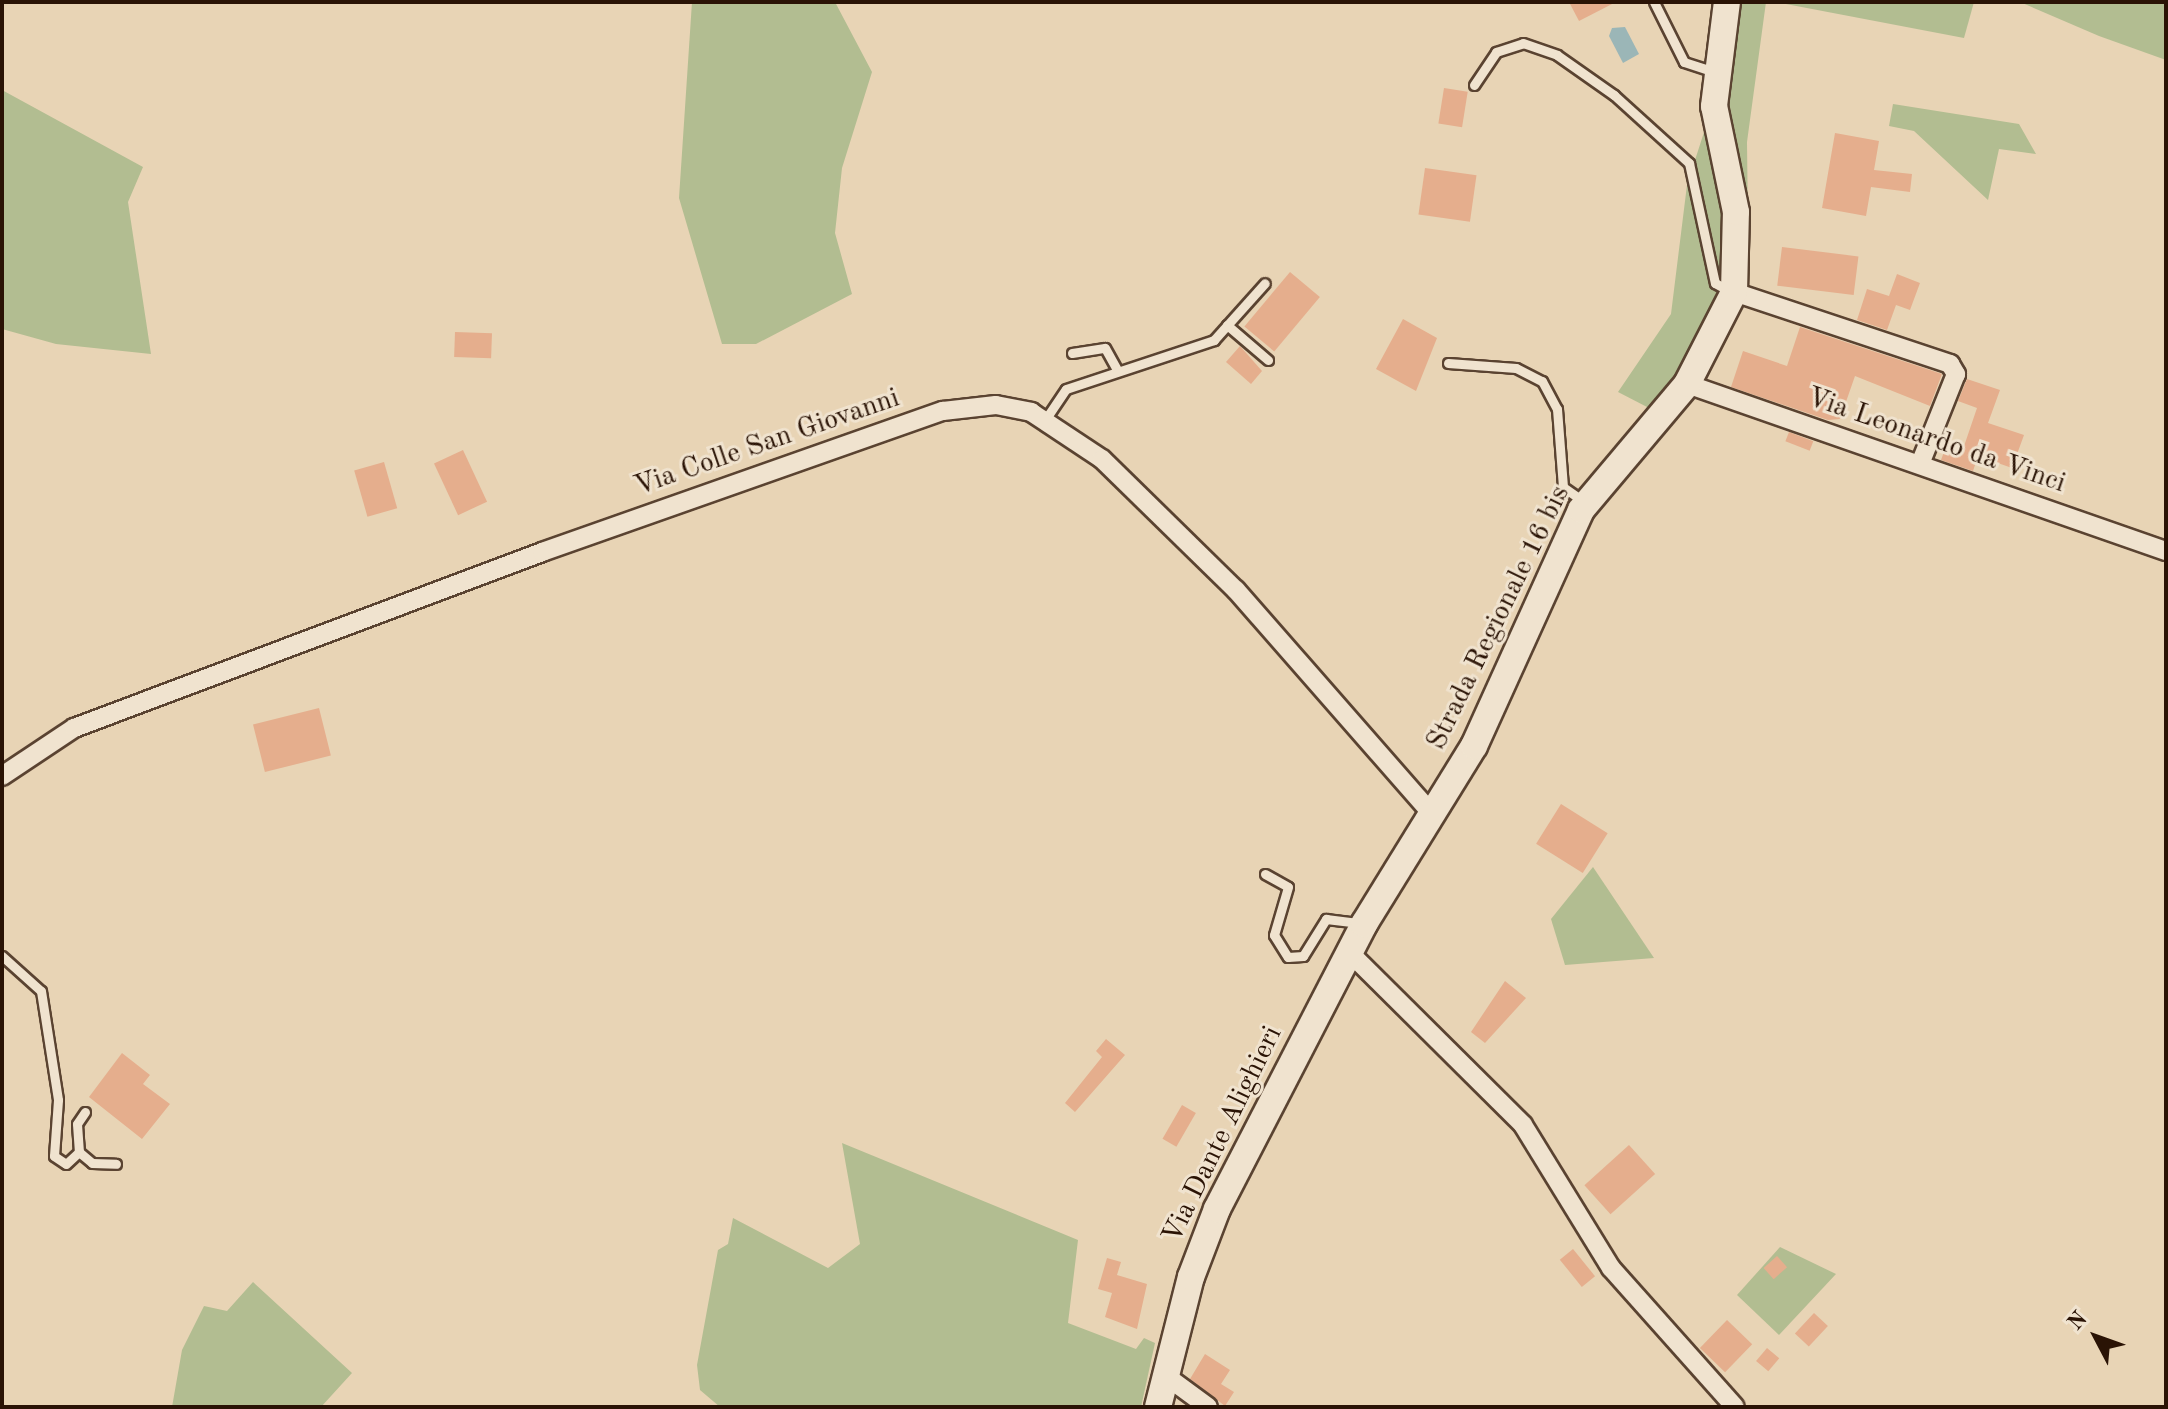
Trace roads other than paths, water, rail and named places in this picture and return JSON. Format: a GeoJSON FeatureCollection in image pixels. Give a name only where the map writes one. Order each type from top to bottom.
{"type":"FeatureCollection","features":[{"type":"Feature","properties":{"kind":"main road","name":"Strada Regionale 16 bis"},"geometry":{"type":"LineString","coordinates":[[1332,988],[1364,924],[1474,746],[1586,503],[1687,384],[1734,292],[1736,212],[1716,124],[1715,72],[1727,2]]}},
{"type":"Feature","properties":{"kind":"main road","name":"Via Dante Alighieri"},"geometry":{"type":"LineString","coordinates":[[1158,1407],[1217,1209],[1332,988]]}},
{"type":"Feature","properties":{"kind":"street"},"geometry":{"type":"LineString","coordinates":[[1734,292],[1950,364],[1956,374],[1920,464]]}},
{"type":"Feature","properties":{"kind":"street","name":"Via Leonardo da Vinci"},"geometry":{"type":"LineString","coordinates":[[1687,384],[2166,551]]}},
{"type":"Feature","properties":{"kind":"street","name":"Via Colle San Giovanni"},"geometry":{"type":"LineString","coordinates":[[2,776],[74,728],[943,411],[996,405],[1045,420],[1102,459],[1236,590],[1432,814]]}},
{"type":"Feature","properties":{"kind":"street"},"geometry":{"type":"LineString","coordinates":[[1349,952],[1523,1125],[1611,1268],[1735,1407]]}},
{"type":"Feature","properties":{"kind":"street"},"geometry":{"type":"LineString","coordinates":[[1166,1376],[1208,1407]]}},
{"type":"Feature","properties":{"kind":"lane"},"geometry":{"type":"LineString","coordinates":[[1654,2],[1684,62],[1693,71],[1715,72]]}},
{"type":"Feature","properties":{"kind":"lane"},"geometry":{"type":"LineString","coordinates":[[1474,85],[1496,52],[1523,43],[1557,55],[1614,95],[1689,163],[1715,283],[1734,292]]}},
{"type":"Feature","properties":{"kind":"lane"},"geometry":{"type":"LineString","coordinates":[[1045,420],[1066,389],[1214,340],[1265,283]]}},
{"type":"Feature","properties":{"kind":"lane"},"geometry":{"type":"LineString","coordinates":[[1227,325],[1268,360]]}},
{"type":"Feature","properties":{"kind":"lane"},"geometry":{"type":"LineString","coordinates":[[1072,353],[1105,348],[1118,371]]}},
{"type":"Feature","properties":{"kind":"lane"},"geometry":{"type":"LineString","coordinates":[[1448,363],[1516,368],[1542,381],[1557,409],[1563,487],[1586,503]]}},
{"type":"Feature","properties":{"kind":"lane"},"geometry":{"type":"LineString","coordinates":[[1265,874],[1288,887],[1274,935],[1288,957],[1303,956],[1326,919],[1341,915],[1364,924]]}},
{"type":"Feature","properties":{"kind":"lane"},"geometry":{"type":"LineString","coordinates":[[2,956],[41,991],[58,1100],[55,1161],[66,1164],[79,1152]]}},
{"type":"Feature","properties":{"kind":"lane"},"geometry":{"type":"LineString","coordinates":[[85,1112],[77,1124],[79,1152],[92,1163],[116,1164]]}},
{"type":"Feature","properties":{"kind":"water"},"geometry":{"type":"Polygon","coordinates":[[[1625,27],[1639,54],[1623,63],[1609,36],[1612,28],[1625,27]]]}}]}
